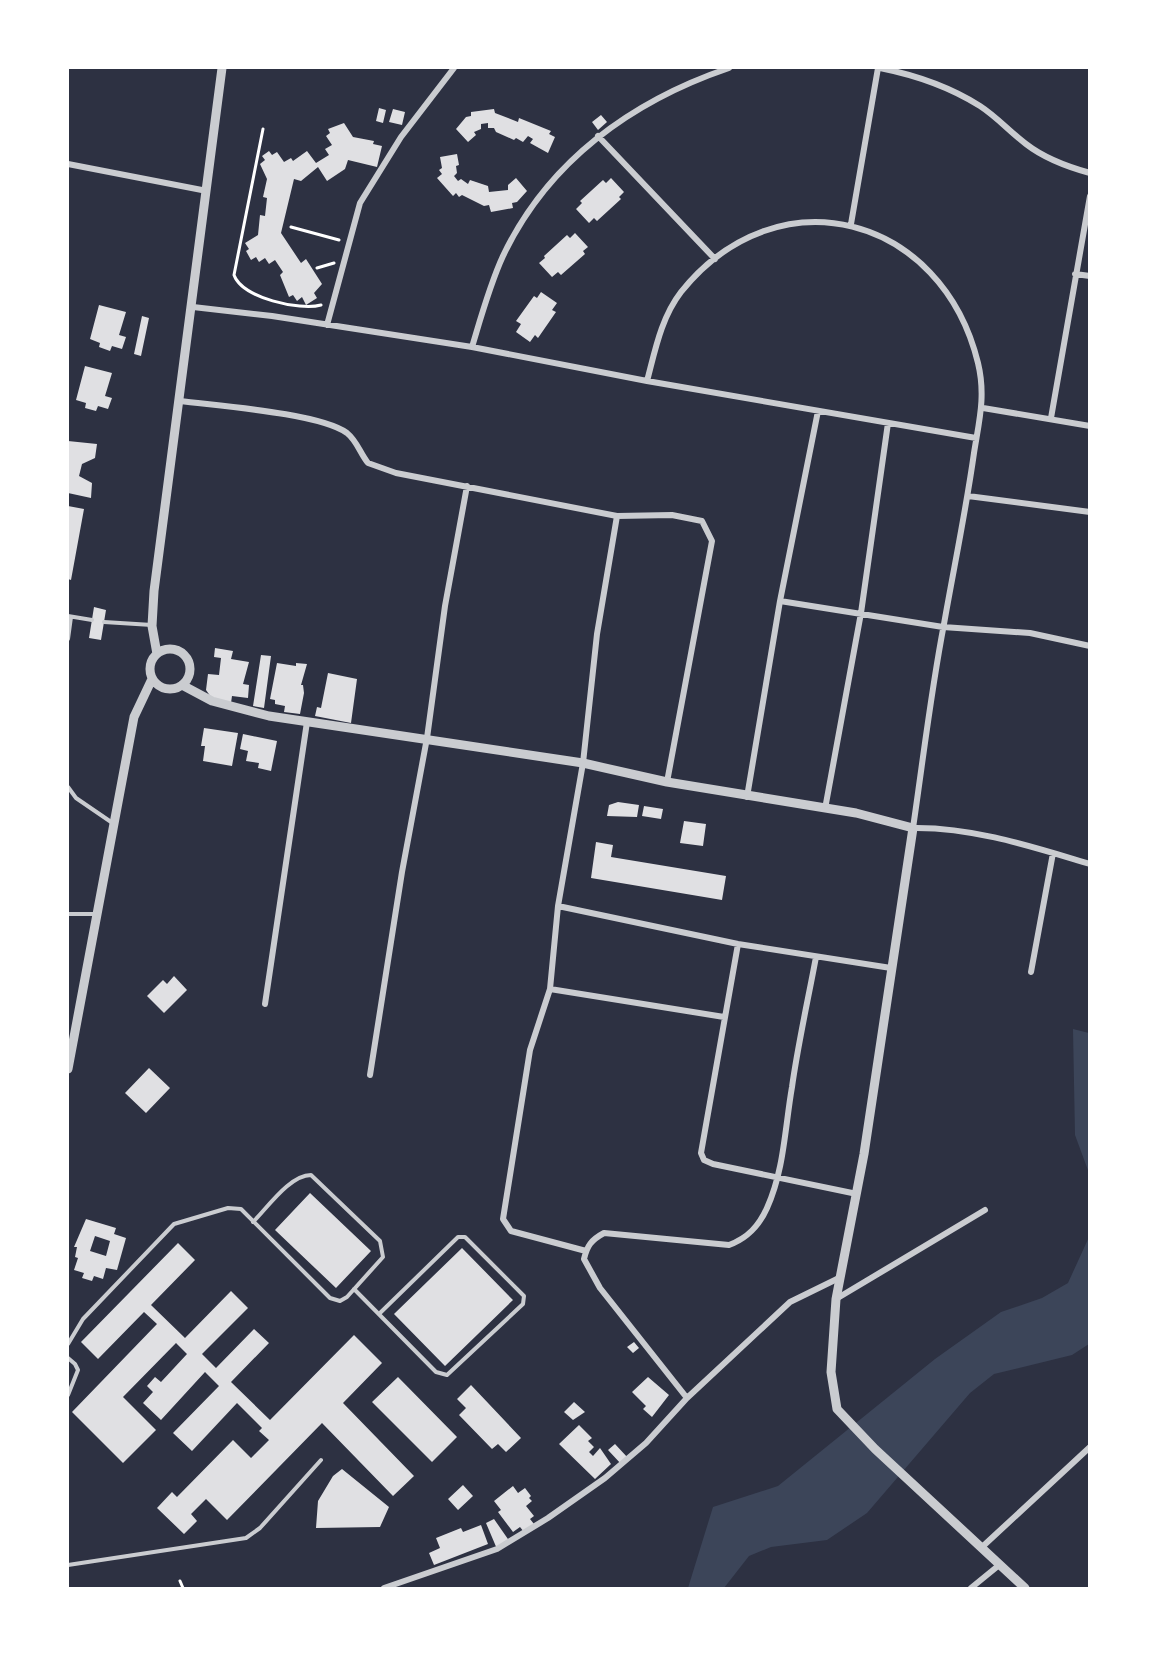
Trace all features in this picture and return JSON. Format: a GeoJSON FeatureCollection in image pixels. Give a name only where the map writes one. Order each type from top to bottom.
{"type":"FeatureCollection","features":[{"type":"Feature","properties":{"kind":"street"},"geometry":{"type":"LineString","coordinates":[[68,1069],[134,717],[152,679],[150,666],[157,654],[152,626],[154,591],[193,307],[222,68]]}},
{"type":"Feature","properties":{"kind":"street"},"geometry":{"type":"LineString","coordinates":[[327,325],[360,203],[401,137],[454,68]]}},
{"type":"Feature","properties":{"kind":"street"},"geometry":{"type":"LineString","coordinates":[[472,347],[502,258],[517,230],[544,190],[579,151],[645,104],[696,79],[729,68]]}},
{"type":"Feature","properties":{"kind":"street"},"geometry":{"type":"LineString","coordinates":[[851,224],[879,68],[909,74],[951,91],[1000,121],[1027,145],[1062,164],[1089,173]]}},
{"type":"Feature","properties":{"kind":"street"},"geometry":{"type":"LineString","coordinates":[[598,136],[715,259]]}},
{"type":"Feature","properties":{"kind":"street"},"geometry":{"type":"LineString","coordinates":[[68,164],[208,191]]}},
{"type":"Feature","properties":{"kind":"street"},"geometry":{"type":"LineString","coordinates":[[1051,418],[1089,196]]}},
{"type":"Feature","properties":{"kind":"street"},"geometry":{"type":"LineString","coordinates":[[647,381],[666,315],[680,293],[715,259],[751,236],[793,223],[851,224],[908,252],[938,278],[968,328],[978,365],[983,408],[943,627],[857,1194],[839,1278],[831,1372],[837,1410],[875,1449],[926,1494],[998,1566],[1024,1588]]}},
{"type":"Feature","properties":{"kind":"street"},"geometry":{"type":"LineString","coordinates":[[1075,274],[1089,276]]}},
{"type":"Feature","properties":{"kind":"street"},"geometry":{"type":"LineString","coordinates":[[193,307],[472,347],[647,381],[976,438]]}},
{"type":"Feature","properties":{"kind":"street"},"geometry":{"type":"LineString","coordinates":[[180,401],[307,418],[334,426],[357,443],[368,463],[396,473],[617,516],[672,515],[702,521],[712,541],[667,782]]}},
{"type":"Feature","properties":{"kind":"street"},"geometry":{"type":"LineString","coordinates":[[983,408],[1089,426]]}},
{"type":"Feature","properties":{"kind":"street"},"geometry":{"type":"LineString","coordinates":[[747,796],[780,601],[818,411]]}},
{"type":"Feature","properties":{"kind":"street"},"geometry":{"type":"LineString","coordinates":[[825,809],[861,613],[888,423]]}},
{"type":"Feature","properties":{"kind":"street"},"geometry":{"type":"LineString","coordinates":[[370,1076],[402,872],[427,738],[445,606],[467,486]]}},
{"type":"Feature","properties":{"kind":"street"},"geometry":{"type":"LineString","coordinates":[[968,496],[1089,512]]}},
{"type":"Feature","properties":{"kind":"street"},"geometry":{"type":"LineString","coordinates":[[586,1251],[511,1231],[503,1219],[530,1050],[550,989],[558,906],[583,763],[597,634],[617,516]]}},
{"type":"Feature","properties":{"kind":"street"},"geometry":{"type":"LineString","coordinates":[[780,601],[943,627],[1030,633],[1089,646]]}},
{"type":"Feature","properties":{"kind":"street"},"geometry":{"type":"LineString","coordinates":[[152,679],[162,688],[169,689],[182,685],[190,672],[185,657],[172,650],[157,654]]}},
{"type":"Feature","properties":{"kind":"street"},"geometry":{"type":"LineString","coordinates":[[182,685],[212,701],[236,708],[307,722],[427,738],[583,763],[667,782],[856,813],[914,828],[942,828],[1053,853],[1089,864]]}},
{"type":"Feature","properties":{"kind":"street"},"geometry":{"type":"LineString","coordinates":[[265,1004],[307,722]]}},
{"type":"Feature","properties":{"kind":"street"},"geometry":{"type":"LineString","coordinates":[[1031,972],[1053,853]]}},
{"type":"Feature","properties":{"kind":"street"},"geometry":{"type":"LineString","coordinates":[[558,906],[738,944],[891,968]]}},
{"type":"Feature","properties":{"kind":"street"},"geometry":{"type":"LineString","coordinates":[[738,944],[700,1153],[704,1160],[713,1164],[857,1194]]}},
{"type":"Feature","properties":{"kind":"street"},"geometry":{"type":"LineString","coordinates":[[687,1398],[600,1288],[584,1259],[586,1251],[593,1239],[604,1233],[729,1245],[744,1239],[756,1227],[768,1208],[778,1178],[795,1067],[816,957]]}},
{"type":"Feature","properties":{"kind":"street"},"geometry":{"type":"LineString","coordinates":[[550,989],[724,1017]]}},
{"type":"Feature","properties":{"kind":"street"},"geometry":{"type":"LineString","coordinates":[[836,1299],[985,1210]]}},
{"type":"Feature","properties":{"kind":"street"},"geometry":{"type":"LineString","coordinates":[[384,1588],[453,1566],[518,1538],[605,1478],[658,1432],[687,1398],[790,1302],[839,1278]]}},
{"type":"Feature","properties":{"kind":"street"},"geometry":{"type":"LineString","coordinates":[[981,1548],[1089,1448]]}},
{"type":"Feature","properties":{"kind":"street"},"geometry":{"type":"LineString","coordinates":[[971,1588],[998,1566]]}},
{"type":"Feature","properties":{"kind":"lane"},"geometry":{"type":"LineString","coordinates":[[68,639],[69,616],[92,620]]}},
{"type":"Feature","properties":{"kind":"lane"},"geometry":{"type":"LineString","coordinates":[[104,622],[152,626]]}},
{"type":"Feature","properties":{"kind":"lane"},"geometry":{"type":"LineString","coordinates":[[68,787],[76,798],[114,824]]}},
{"type":"Feature","properties":{"kind":"lane"},"geometry":{"type":"LineString","coordinates":[[68,914],[98,914]]}},
{"type":"Feature","properties":{"kind":"lane"},"geometry":{"type":"LineString","coordinates":[[68,1344],[83,1319],[174,1224],[228,1208],[241,1209],[254,1222],[330,1298],[340,1301],[383,1257],[380,1241],[310,1175],[302,1175],[294,1181],[254,1222]]}},
{"type":"Feature","properties":{"kind":"lane"},"geometry":{"type":"LineString","coordinates":[[354,1289],[436,1372],[442,1375],[447,1374],[523,1304],[524,1296],[465,1237],[458,1237],[380,1313]]}},
{"type":"Feature","properties":{"kind":"lane"},"geometry":{"type":"LineString","coordinates":[[68,1358],[78,1370],[68,1395]]}},
{"type":"Feature","properties":{"kind":"lane"},"geometry":{"type":"LineString","coordinates":[[68,1565],[246,1538],[260,1528],[321,1460]]}},
{"type":"Feature","properties":{"kind":"path"},"geometry":{"type":"LineString","coordinates":[[263,129],[234,275],[247,292],[259,298],[318,306]]}},
{"type":"Feature","properties":{"kind":"path"},"geometry":{"type":"LineString","coordinates":[[291,227],[345,241]]}},
{"type":"Feature","properties":{"kind":"path"},"geometry":{"type":"LineString","coordinates":[[317,268],[339,262]]}},
{"type":"Feature","properties":{"kind":"path"},"geometry":{"type":"LineString","coordinates":[[180,1581],[183,1588]]}},
{"type":"Feature","properties":{"kind":"shaded area"},"geometry":{"type":"Polygon","coordinates":[[[1073,1029],[1089,1033],[1089,1173],[1075,1135],[1073,1029]]]}},
{"type":"Feature","properties":{"kind":"shaded area"},"geometry":{"type":"Polygon","coordinates":[[[1089,1237],[1089,1344],[1072,1355],[994,1374],[970,1393],[867,1513],[827,1540],[771,1547],[749,1556],[724,1588],[688,1588],[713,1507],[778,1486],[935,1359],[1001,1312],[1042,1298],[1068,1283],[1089,1237]]]}},
{"type":"Feature","properties":{"kind":"building"},"geometry":{"type":"Polygon","coordinates":[[[379,108],[386,110],[383,123],[376,121],[379,108]]]}},
{"type":"Feature","properties":{"kind":"building"},"geometry":{"type":"Polygon","coordinates":[[[393,109],[405,112],[402,125],[389,122],[393,109]]]}},
{"type":"Feature","properties":{"kind":"building"},"geometry":{"type":"Polygon","coordinates":[[[494,109],[495,113],[518,122],[519,118],[551,131],[549,134],[555,137],[548,153],[530,143],[533,139],[528,136],[523,142],[516,138],[514,140],[496,132],[494,128],[488,128],[488,123],[481,124],[481,129],[474,132],[476,135],[468,142],[456,129],[466,117],[471,116],[471,112],[494,109]]]}},
{"type":"Feature","properties":{"kind":"building"},"geometry":{"type":"Polygon","coordinates":[[[601,115],[607,122],[598,130],[592,122],[601,115]]]}},
{"type":"Feature","properties":{"kind":"building"},"geometry":{"type":"Polygon","coordinates":[[[344,123],[353,137],[374,141],[373,144],[382,146],[377,167],[348,160],[345,169],[327,181],[318,167],[301,181],[294,179],[281,233],[301,263],[306,259],[322,284],[314,293],[317,298],[306,305],[302,297],[297,301],[293,295],[289,297],[280,275],[283,272],[275,260],[269,264],[265,258],[259,262],[256,257],[251,260],[246,251],[249,249],[245,243],[258,235],[260,215],[265,216],[267,198],[263,197],[267,179],[260,164],[265,160],[262,156],[269,151],[272,155],[277,152],[284,162],[291,158],[293,161],[307,151],[316,163],[329,155],[325,149],[332,145],[326,136],[330,133],[328,129],[344,123]]]}},
{"type":"Feature","properties":{"kind":"building"},"geometry":{"type":"Polygon","coordinates":[[[457,154],[459,165],[456,166],[457,173],[454,176],[458,181],[461,179],[468,184],[470,180],[488,186],[489,192],[508,190],[508,185],[516,178],[527,191],[517,202],[512,203],[513,208],[491,212],[489,205],[484,206],[462,195],[459,197],[456,193],[453,196],[437,178],[442,174],[439,170],[442,168],[440,157],[457,154]]]}},
{"type":"Feature","properties":{"kind":"building"},"geometry":{"type":"Polygon","coordinates":[[[611,178],[624,192],[619,197],[621,199],[597,221],[594,218],[589,223],[576,209],[582,203],[580,201],[603,180],[606,183],[611,178]]]}},
{"type":"Feature","properties":{"kind":"building"},"geometry":{"type":"Polygon","coordinates":[[[575,233],[588,247],[583,251],[585,254],[561,275],[558,272],[552,277],[539,263],[567,235],[570,238],[575,233]]]}},
{"type":"Feature","properties":{"kind":"building"},"geometry":{"type":"Polygon","coordinates":[[[541,292],[557,303],[552,310],[556,312],[538,338],[535,335],[530,342],[516,332],[521,324],[516,321],[534,296],[537,298],[541,292]]]}},
{"type":"Feature","properties":{"kind":"building"},"geometry":{"type":"Polygon","coordinates":[[[99,305],[126,312],[119,335],[126,337],[122,349],[112,346],[110,351],[99,347],[100,343],[90,339],[99,305]]]}},
{"type":"Feature","properties":{"kind":"building"},"geometry":{"type":"Polygon","coordinates":[[[142,316],[149,318],[141,356],[134,354],[142,316]]]}},
{"type":"Feature","properties":{"kind":"building"},"geometry":{"type":"Polygon","coordinates":[[[85,366],[112,373],[105,396],[112,398],[108,409],[98,406],[96,411],[85,408],[86,403],[76,400],[85,366]]]}},
{"type":"Feature","properties":{"kind":"building"},"geometry":{"type":"Polygon","coordinates":[[[68,441],[97,444],[95,458],[82,464],[79,476],[92,483],[91,498],[68,493],[68,441]]]}},
{"type":"Feature","properties":{"kind":"building"},"geometry":{"type":"Polygon","coordinates":[[[68,506],[84,509],[71,580],[68,579],[68,506]]]}},
{"type":"Feature","properties":{"kind":"building"},"geometry":{"type":"Polygon","coordinates":[[[94,607],[106,610],[101,640],[89,638],[94,607]]]}},
{"type":"Feature","properties":{"kind":"building"},"geometry":{"type":"Polygon","coordinates":[[[215,648],[233,651],[231,659],[249,662],[243,684],[249,685],[248,698],[232,696],[231,703],[213,700],[206,690],[208,674],[219,675],[221,658],[214,657],[215,648]]]}},
{"type":"Feature","properties":{"kind":"building"},"geometry":{"type":"Polygon","coordinates":[[[261,655],[271,656],[264,708],[253,706],[261,655]]]}},
{"type":"Feature","properties":{"kind":"building"},"geometry":{"type":"Polygon","coordinates":[[[277,663],[296,666],[296,663],[307,664],[301,685],[303,685],[304,693],[300,714],[284,712],[285,706],[275,704],[275,700],[270,699],[277,663]]]}},
{"type":"Feature","properties":{"kind":"building"},"geometry":{"type":"Polygon","coordinates":[[[328,673],[357,679],[351,723],[315,716],[317,707],[321,708],[328,673]]]}},
{"type":"Feature","properties":{"kind":"building"},"geometry":{"type":"Polygon","coordinates":[[[204,728],[238,733],[232,766],[203,761],[205,746],[201,746],[204,728]]]}},
{"type":"Feature","properties":{"kind":"building"},"geometry":{"type":"Polygon","coordinates":[[[243,734],[277,741],[271,771],[258,768],[259,763],[246,761],[248,751],[240,749],[243,734]]]}},
{"type":"Feature","properties":{"kind":"building"},"geometry":{"type":"Polygon","coordinates":[[[618,802],[639,805],[637,817],[607,816],[609,805],[618,802]]]}},
{"type":"Feature","properties":{"kind":"building"},"geometry":{"type":"Polygon","coordinates":[[[644,806],[663,809],[661,819],[642,816],[644,806]]]}},
{"type":"Feature","properties":{"kind":"building"},"geometry":{"type":"Polygon","coordinates":[[[684,821],[706,824],[703,846],[680,843],[684,821]]]}},
{"type":"Feature","properties":{"kind":"building"},"geometry":{"type":"Polygon","coordinates":[[[596,842],[613,845],[611,857],[726,876],[722,900],[591,878],[596,842]]]}},
{"type":"Feature","properties":{"kind":"building"},"geometry":{"type":"Polygon","coordinates":[[[174,976],[187,990],[164,1013],[147,996],[163,980],[167,984],[174,976]]]}},
{"type":"Feature","properties":{"kind":"building"},"geometry":{"type":"Polygon","coordinates":[[[149,1068],[170,1088],[146,1113],[125,1093],[149,1068]]]}},
{"type":"Feature","properties":{"kind":"building"},"geometry":{"type":"Polygon","coordinates":[[[310,1193],[371,1251],[336,1288],[275,1230],[310,1193]]]}},
{"type":"Feature","properties":{"kind":"building"},"geometry":{"type":"Polygon","coordinates":[[[86,1219],[116,1228],[114,1234],[126,1238],[117,1270],[106,1268],[103,1279],[94,1276],[92,1281],[82,1278],[84,1273],[74,1270],[78,1258],[75,1257],[77,1247],[74,1247],[86,1219]],[[95,1236],[90,1251],[106,1256],[110,1241],[95,1236]]]}},
{"type":"Feature","properties":{"kind":"building"},"geometry":{"type":"Polygon","coordinates":[[[178,1243],[195,1260],[151,1305],[185,1338],[231,1291],[248,1308],[202,1354],[216,1368],[254,1329],[269,1343],[231,1382],[270,1420],[354,1335],[382,1363],[343,1403],[414,1476],[393,1496],[322,1423],[227,1520],[206,1499],[191,1514],[197,1521],[184,1534],[157,1508],[172,1492],[177,1497],[233,1440],[251,1458],[269,1440],[259,1431],[262,1428],[237,1403],[192,1451],[173,1433],[219,1386],[205,1372],[161,1420],[143,1403],[153,1392],[147,1386],[155,1377],[161,1382],[187,1354],[176,1343],[123,1397],[156,1430],[123,1463],[72,1412],[157,1324],[144,1312],[98,1359],[81,1342],[178,1243]]]}},
{"type":"Feature","properties":{"kind":"building"},"geometry":{"type":"Polygon","coordinates":[[[462,1248],[513,1300],[445,1366],[394,1314],[462,1248]]]}},
{"type":"Feature","properties":{"kind":"building"},"geometry":{"type":"Polygon","coordinates":[[[634,1342],[639,1348],[633,1353],[627,1347],[634,1342]]]}},
{"type":"Feature","properties":{"kind":"building"},"geometry":{"type":"Polygon","coordinates":[[[398,1377],[457,1437],[432,1462],[372,1402],[398,1377]]]}},
{"type":"Feature","properties":{"kind":"building"},"geometry":{"type":"Polygon","coordinates":[[[648,1377],[669,1395],[652,1417],[643,1409],[646,1406],[632,1392],[648,1377]]]}},
{"type":"Feature","properties":{"kind":"building"},"geometry":{"type":"Polygon","coordinates":[[[471,1385],[521,1438],[506,1452],[498,1444],[492,1449],[459,1415],[466,1408],[457,1399],[471,1385]]]}},
{"type":"Feature","properties":{"kind":"building"},"geometry":{"type":"Polygon","coordinates":[[[574,1402],[585,1412],[573,1420],[564,1412],[574,1402]]]}},
{"type":"Feature","properties":{"kind":"building"},"geometry":{"type":"Polygon","coordinates":[[[579,1425],[592,1438],[588,1441],[594,1447],[589,1452],[593,1456],[600,1448],[611,1464],[595,1479],[559,1444],[579,1425]]]}},
{"type":"Feature","properties":{"kind":"building"},"geometry":{"type":"Polygon","coordinates":[[[615,1444],[628,1458],[622,1465],[608,1450],[615,1444]]]}},
{"type":"Feature","properties":{"kind":"building"},"geometry":{"type":"Polygon","coordinates":[[[342,1469],[389,1507],[380,1527],[316,1528],[318,1501],[333,1476],[342,1469]]]}},
{"type":"Feature","properties":{"kind":"building"},"geometry":{"type":"Polygon","coordinates":[[[463,1485],[473,1496],[458,1510],[448,1499],[463,1485]]]}},
{"type":"Feature","properties":{"kind":"building"},"geometry":{"type":"Polygon","coordinates":[[[513,1486],[518,1493],[525,1488],[531,1496],[529,1498],[532,1501],[526,1506],[534,1516],[530,1519],[534,1524],[524,1532],[520,1527],[513,1532],[498,1512],[501,1510],[494,1501],[513,1486]]]}},
{"type":"Feature","properties":{"kind":"building"},"geometry":{"type":"Polygon","coordinates":[[[494,1519],[510,1542],[497,1549],[486,1523],[494,1519]]]}},
{"type":"Feature","properties":{"kind":"building"},"geometry":{"type":"Polygon","coordinates":[[[481,1525],[488,1544],[434,1565],[429,1553],[440,1548],[436,1538],[461,1528],[463,1532],[481,1525]]]}}]}
